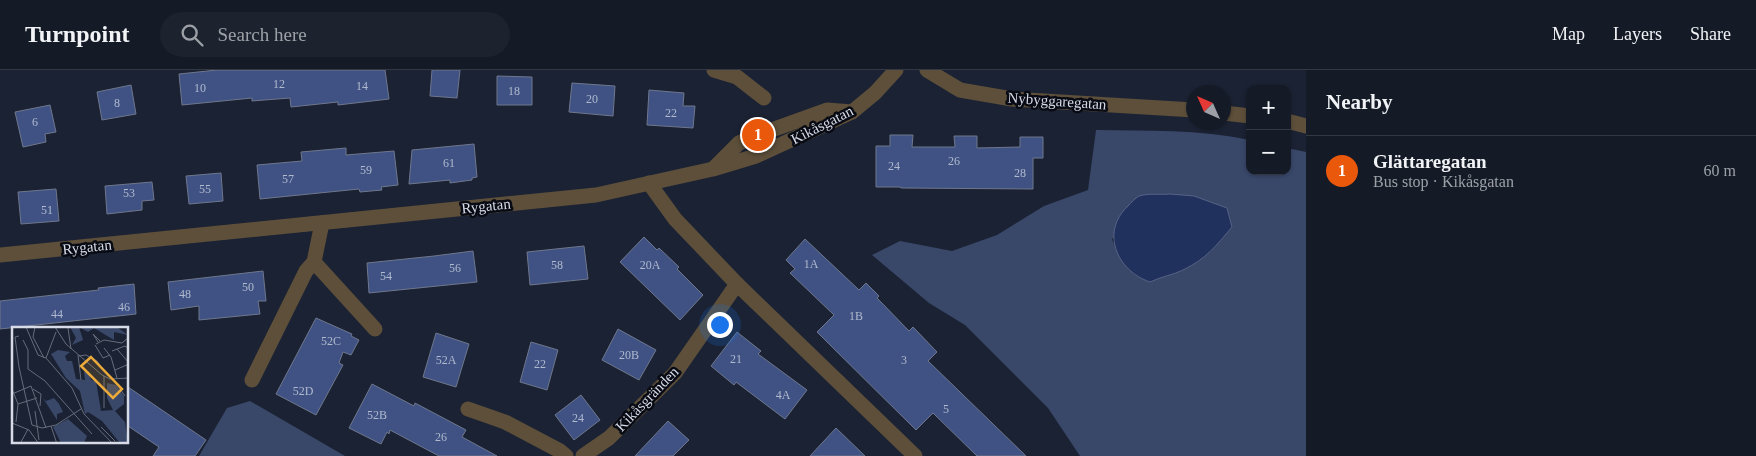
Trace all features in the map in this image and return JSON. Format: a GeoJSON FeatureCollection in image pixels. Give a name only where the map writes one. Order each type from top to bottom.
{"type":"FeatureCollection","features":[{"type":"Feature","properties":{"kind":"street"},"geometry":{"type":"LineString","coordinates":[[714,70],[737,76],[764,98]]}},
{"type":"Feature","properties":{"kind":"street","name":"Kikåsgatan"},"geometry":{"type":"LineString","coordinates":[[649,183],[713,169],[756,156],[852,112],[875,93],[896,70]]}},
{"type":"Feature","properties":{"kind":"street","name":"Nybyggaregatan"},"geometry":{"type":"LineString","coordinates":[[927,70],[960,90],[1012,99],[1186,110]]}},
{"type":"Feature","properties":{"kind":"street"},"geometry":{"type":"LineString","coordinates":[[1231,114],[1246,116]]}},
{"type":"Feature","properties":{"kind":"street"},"geometry":{"type":"LineString","coordinates":[[1291,122],[1306,126]]}},
{"type":"Feature","properties":{"kind":"street"},"geometry":{"type":"LineString","coordinates":[[649,183],[675,219],[737,284],[915,456]]}},
{"type":"Feature","properties":{"kind":"street","name":"Rygatan"},"geometry":{"type":"LineString","coordinates":[[0,255],[596,195],[649,183]]}},
{"type":"Feature","properties":{"kind":"street"},"geometry":{"type":"LineString","coordinates":[[252,380],[306,271],[314,262],[322,223]]}},
{"type":"Feature","properties":{"kind":"street"},"geometry":{"type":"LineString","coordinates":[[314,262],[375,329]]}},
{"type":"Feature","properties":{"kind":"street","name":"Kikåsgränden"},"geometry":{"type":"LineString","coordinates":[[583,456],[609,438],[675,373],[737,284]]}},
{"type":"Feature","properties":{"kind":"street"},"geometry":{"type":"LineString","coordinates":[[468,409],[505,422],[566,456]]}},
{"type":"Feature","properties":{"kind":"shaded area"},"geometry":{"type":"Polygon","coordinates":[[[1096,130],[1192,132],[1246,139],[1246,175],[1291,175],[1291,149],[1306,152],[1306,456],[1080,456],[1048,408],[965,325],[929,303],[872,255],[900,241],[952,251],[997,235],[1044,206],[1088,190],[1096,130]],[[1170,194],[1112,239],[1125,265],[1135,275],[1150,282],[1191,266],[1216,246],[1232,227],[1227,208],[1194,196],[1170,194]]]}},
{"type":"Feature","properties":{"kind":"shaded area"},"geometry":{"type":"Polygon","coordinates":[[[1170,194],[1194,196],[1227,208],[1232,227],[1216,246],[1191,266],[1150,282],[1138,277],[1121,260],[1116,250],[1114,239],[1115,227],[1120,216],[1139,196],[1170,194]]]}},
{"type":"Feature","properties":{"kind":"shaded area"},"geometry":{"type":"Polygon","coordinates":[[[250,401],[345,456],[199,456],[227,408],[250,401]]]}},
{"type":"Feature","properties":{"kind":"building"},"geometry":{"type":"Polygon","coordinates":[[[217,70],[385,70],[389,99],[338,105],[338,102],[291,107],[290,98],[252,101],[252,98],[182,105],[179,74],[217,70]]]}},
{"type":"Feature","properties":{"kind":"building"},"geometry":{"type":"Polygon","coordinates":[[[432,70],[460,70],[457,98],[430,96],[432,70]]]}},
{"type":"Feature","properties":{"kind":"building"},"geometry":{"type":"Polygon","coordinates":[[[497,76],[532,77],[532,105],[497,105],[497,76]]]}},
{"type":"Feature","properties":{"kind":"building"},"geometry":{"type":"Polygon","coordinates":[[[572,83],[615,86],[613,116],[569,112],[572,83]]]}},
{"type":"Feature","properties":{"kind":"building"},"geometry":{"type":"Polygon","coordinates":[[[131,85],[136,114],[102,120],[97,92],[131,85]]]}},
{"type":"Feature","properties":{"kind":"building"},"geometry":{"type":"Polygon","coordinates":[[[649,90],[684,93],[683,106],[695,106],[693,128],[647,125],[649,90]]]}},
{"type":"Feature","properties":{"kind":"building"},"geometry":{"type":"Polygon","coordinates":[[[50,105],[56,132],[45,134],[46,142],[23,147],[15,112],[50,105]]]}},
{"type":"Feature","properties":{"kind":"building"},"geometry":{"type":"Polygon","coordinates":[[[890,135],[913,135],[912,147],[955,147],[954,136],[977,136],[977,148],[1020,147],[1020,137],[1043,137],[1043,158],[1033,158],[1033,189],[876,187],[876,146],[890,146],[890,135]]]}},
{"type":"Feature","properties":{"kind":"building"},"geometry":{"type":"Polygon","coordinates":[[[474,144],[477,177],[472,178],[472,180],[450,183],[450,180],[409,184],[412,150],[474,144]]]}},
{"type":"Feature","properties":{"kind":"building"},"geometry":{"type":"Polygon","coordinates":[[[346,148],[346,155],[394,151],[398,185],[381,187],[382,190],[360,192],[359,189],[260,199],[257,165],[302,161],[301,152],[346,148]]]}},
{"type":"Feature","properties":{"kind":"building"},"geometry":{"type":"Polygon","coordinates":[[[221,173],[223,201],[189,204],[186,176],[221,173]]]}},
{"type":"Feature","properties":{"kind":"building"},"geometry":{"type":"Polygon","coordinates":[[[152,182],[154,200],[142,201],[142,210],[107,214],[105,186],[152,182]]]}},
{"type":"Feature","properties":{"kind":"building"},"geometry":{"type":"Polygon","coordinates":[[[56,189],[59,221],[21,224],[18,192],[56,189]]]}},
{"type":"Feature","properties":{"kind":"building"},"geometry":{"type":"Polygon","coordinates":[[[644,237],[679,267],[677,269],[703,295],[680,320],[620,262],[644,237]]]}},
{"type":"Feature","properties":{"kind":"building"},"geometry":{"type":"Polygon","coordinates":[[[805,239],[859,290],[866,283],[879,296],[877,298],[909,331],[913,327],[937,352],[928,361],[1026,456],[977,456],[933,413],[916,430],[817,332],[834,315],[790,273],[795,269],[786,260],[805,239]]]}},
{"type":"Feature","properties":{"kind":"building"},"geometry":{"type":"Polygon","coordinates":[[[584,246],[588,279],[530,285],[527,252],[584,246]]]}},
{"type":"Feature","properties":{"kind":"building"},"geometry":{"type":"Polygon","coordinates":[[[473,251],[477,282],[369,293],[367,263],[473,251]]]}},
{"type":"Feature","properties":{"kind":"building"},"geometry":{"type":"Polygon","coordinates":[[[263,271],[266,301],[258,301],[260,314],[199,320],[199,306],[171,310],[168,282],[263,271]]]}},
{"type":"Feature","properties":{"kind":"building"},"geometry":{"type":"Polygon","coordinates":[[[134,284],[136,314],[0,329],[0,301],[99,290],[98,288],[134,284]]]}},
{"type":"Feature","properties":{"kind":"building"},"geometry":{"type":"Polygon","coordinates":[[[316,318],[352,334],[351,336],[359,340],[351,355],[343,352],[339,363],[343,365],[316,415],[276,394],[316,318]]]}},
{"type":"Feature","properties":{"kind":"building"},"geometry":{"type":"Polygon","coordinates":[[[618,329],[656,350],[639,380],[602,360],[618,329]]]}},
{"type":"Feature","properties":{"kind":"building"},"geometry":{"type":"Polygon","coordinates":[[[737,332],[761,351],[758,354],[807,390],[785,419],[736,382],[734,385],[711,366],[737,332]]]}},
{"type":"Feature","properties":{"kind":"building"},"geometry":{"type":"Polygon","coordinates":[[[436,333],[469,344],[456,387],[423,377],[436,333]]]}},
{"type":"Feature","properties":{"kind":"building"},"geometry":{"type":"Polygon","coordinates":[[[531,342],[558,350],[547,390],[520,382],[531,342]]]}},
{"type":"Feature","properties":{"kind":"building"},"geometry":{"type":"Polygon","coordinates":[[[372,384],[414,406],[415,403],[466,430],[462,437],[497,456],[439,456],[390,430],[381,444],[349,428],[372,384]]]}},
{"type":"Feature","properties":{"kind":"building"},"geometry":{"type":"Polygon","coordinates":[[[129,388],[206,440],[195,456],[153,456],[159,447],[129,427],[129,388]]]}},
{"type":"Feature","properties":{"kind":"building"},"geometry":{"type":"Polygon","coordinates":[[[581,395],[600,420],[574,440],[555,415],[581,395]]]}},
{"type":"Feature","properties":{"kind":"building"},"geometry":{"type":"Polygon","coordinates":[[[668,421],[689,440],[673,456],[635,456],[668,421]]]}},
{"type":"Feature","properties":{"kind":"building"},"geometry":{"type":"Polygon","coordinates":[[[836,428],[865,456],[810,456],[836,428]]]}},
{"type":"Feature","properties":{"kind":"place","name":"Glättaregatan"},"geometry":{"type":"Point","coordinates":[758,135]}}]}
